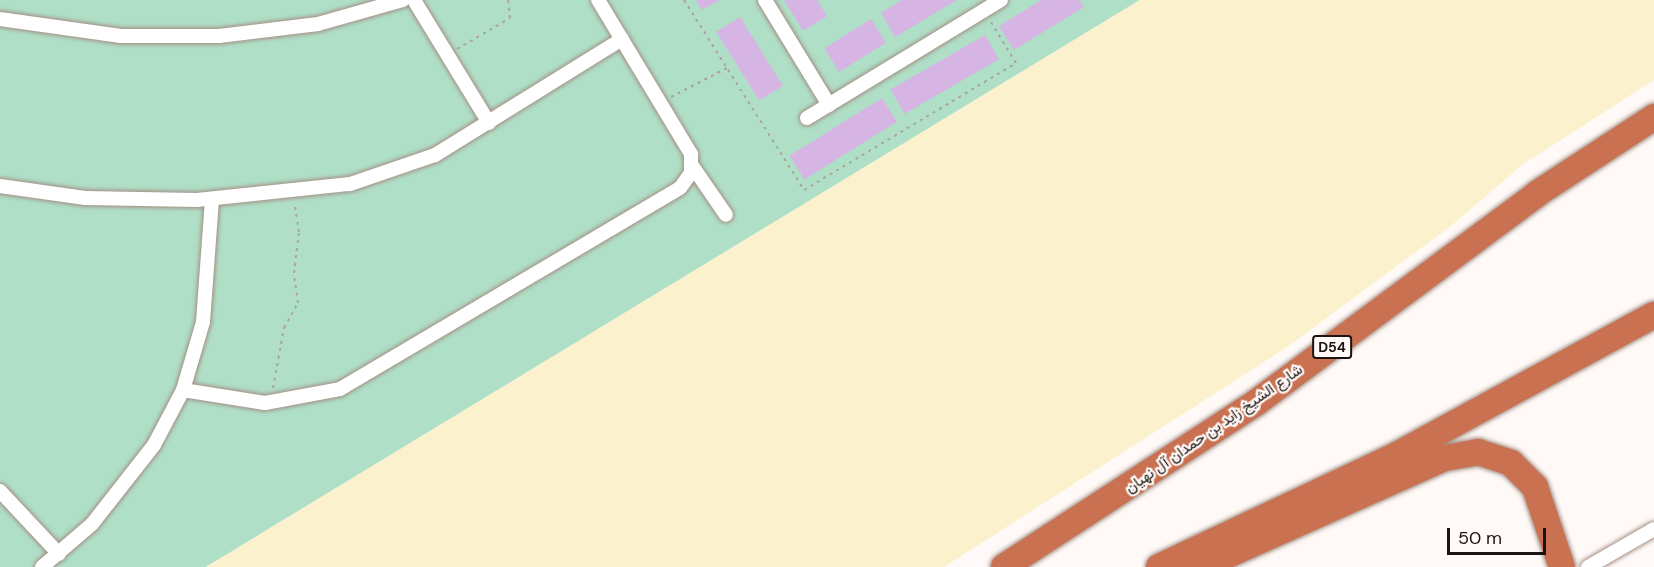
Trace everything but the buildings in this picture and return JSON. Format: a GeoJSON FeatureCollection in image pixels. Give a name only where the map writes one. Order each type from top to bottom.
{"type":"FeatureCollection","features":[{"type":"Feature","properties":{"kind":"highway","name":"شارع الشيخ زايد بن حمدان آل نهيان"},"geometry":{"type":"LineString","coordinates":[[1004,567],[1257,402],[1538,193],[1654,117]]}},
{"type":"Feature","properties":{"kind":"highway"},"geometry":{"type":"LineString","coordinates":[[1159,567],[1407,450],[1654,315]]}},
{"type":"Feature","properties":{"kind":"highway"},"geometry":{"type":"LineString","coordinates":[[1201,567],[1444,458],[1478,452],[1512,463],[1535,487],[1562,567]]}},
{"type":"Feature","properties":{"kind":"street"},"geometry":{"type":"LineString","coordinates":[[0,19],[121,36],[219,36],[318,24],[403,0]]}},
{"type":"Feature","properties":{"kind":"street"},"geometry":{"type":"LineString","coordinates":[[414,0],[489,123]]}},
{"type":"Feature","properties":{"kind":"street"},"geometry":{"type":"LineString","coordinates":[[598,0],[689,148],[693,167],[726,215]]}},
{"type":"Feature","properties":{"kind":"street"},"geometry":{"type":"LineString","coordinates":[[765,0],[829,105]]}},
{"type":"Feature","properties":{"kind":"street"},"geometry":{"type":"LineString","coordinates":[[807,118],[1001,0]]}},
{"type":"Feature","properties":{"kind":"street"},"geometry":{"type":"LineString","coordinates":[[0,186],[85,198],[212,200],[291,194],[408,167],[489,123],[622,39]]}},
{"type":"Feature","properties":{"kind":"street"},"geometry":{"type":"LineString","coordinates":[[183,390],[265,403],[320,395],[378,371],[680,188],[693,167]]}},
{"type":"Feature","properties":{"kind":"street"},"geometry":{"type":"LineString","coordinates":[[42,567],[92,524],[154,446],[183,390],[203,322],[212,200]]}},
{"type":"Feature","properties":{"kind":"street"},"geometry":{"type":"LineString","coordinates":[[0,491],[59,554]]}},
{"type":"Feature","properties":{"kind":"street"},"geometry":{"type":"LineString","coordinates":[[1588,567],[1654,529]]}},
{"type":"Feature","properties":{"kind":"path"},"geometry":{"type":"LineString","coordinates":[[447,54],[510,18],[508,0]]}},
{"type":"Feature","properties":{"kind":"path"},"geometry":{"type":"LineString","coordinates":[[661,103],[727,68]]}},
{"type":"Feature","properties":{"kind":"path"},"geometry":{"type":"LineString","coordinates":[[265,403],[279,372],[284,328],[298,303],[294,273],[298,221],[291,194]]}},
{"type":"Feature","properties":{"kind":"green space"},"geometry":{"type":"Polygon","coordinates":[[[0,0],[1140,0],[206,567],[0,567],[0,0]]]}},
{"type":"Feature","properties":{"kind":"sand"},"geometry":{"type":"Polygon","coordinates":[[[1140,0],[1654,0],[1654,80],[1522,165],[1451,226],[1283,350],[944,567],[206,567],[1140,0]]]}}]}
